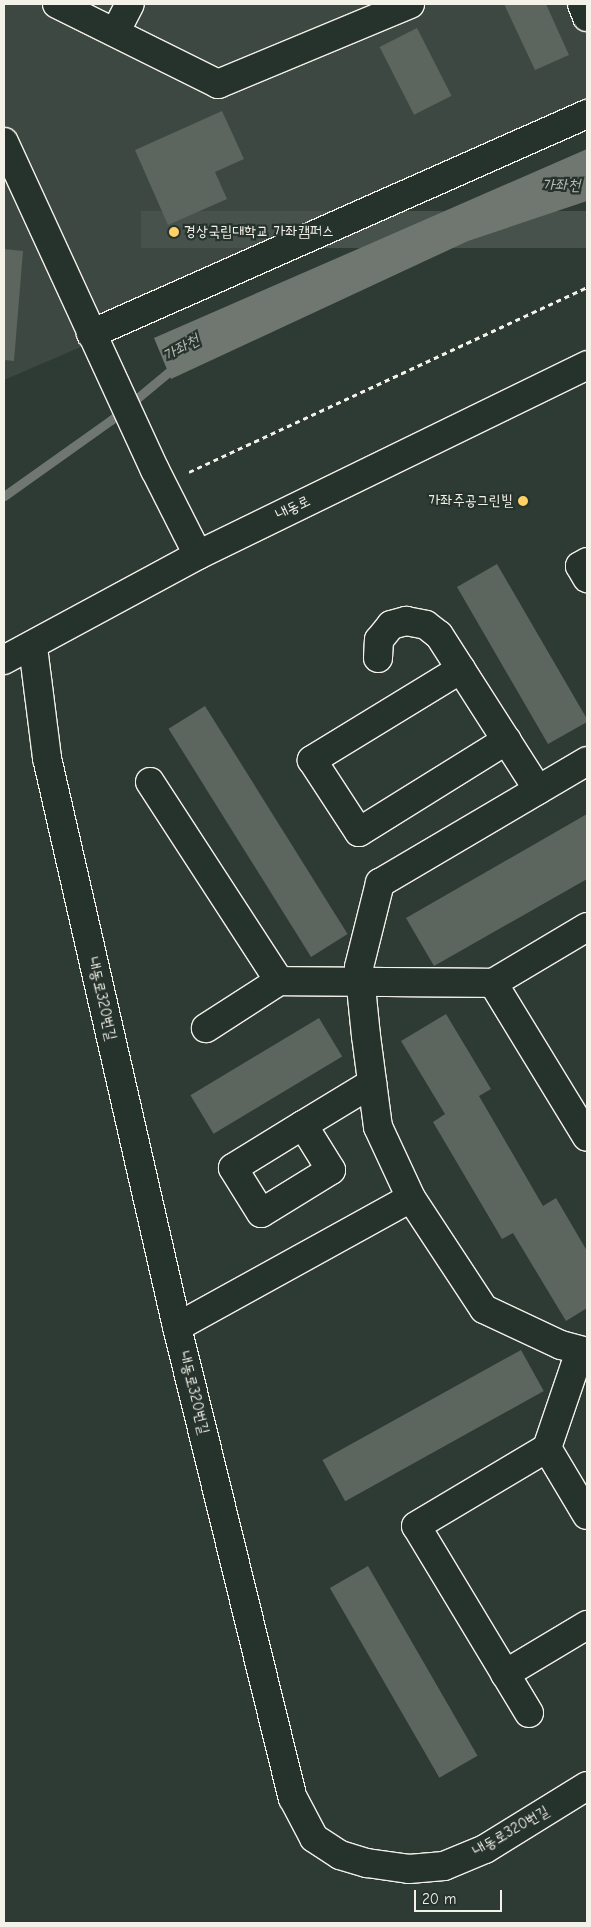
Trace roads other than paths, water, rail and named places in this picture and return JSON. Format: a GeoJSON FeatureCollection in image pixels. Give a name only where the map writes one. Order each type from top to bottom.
{"type":"FeatureCollection","features":[{"type":"Feature","properties":{"kind":"street"},"geometry":{"type":"LineString","coordinates":[[57,4],[116,31],[218,84],[410,4]]}},
{"type":"Feature","properties":{"kind":"street"},"geometry":{"type":"LineString","coordinates":[[116,31],[130,4]]}},
{"type":"Feature","properties":{"kind":"street"},"geometry":{"type":"LineString","coordinates":[[582,4],[587,17]]}},
{"type":"Feature","properties":{"kind":"street"},"geometry":{"type":"LineString","coordinates":[[94,340],[587,114]]}},
{"type":"Feature","properties":{"kind":"street"},"geometry":{"type":"LineString","coordinates":[[4,142],[94,340],[198,555]]}},
{"type":"Feature","properties":{"kind":"street","name":"내동로"},"geometry":{"type":"LineString","coordinates":[[4,660],[33,647],[198,555],[587,365]]}},
{"type":"Feature","properties":{"kind":"street"},"geometry":{"type":"LineString","coordinates":[[587,562],[580,566],[587,578]]}},
{"type":"Feature","properties":{"kind":"street"},"geometry":{"type":"LineString","coordinates":[[378,658],[379,640],[391,625],[406,621],[426,625],[439,635],[538,790]]}},
{"type":"Feature","properties":{"kind":"street","name":"내동로320번길"},"geometry":{"type":"LineString","coordinates":[[33,647],[47,758],[177,1326],[293,1798],[314,1838],[340,1855],[367,1863],[409,1869],[444,1866],[485,1849],[587,1786]]}},
{"type":"Feature","properties":{"kind":"street"},"geometry":{"type":"LineString","coordinates":[[460,669],[312,760],[359,832],[507,740]]}},
{"type":"Feature","properties":{"kind":"street"},"geometry":{"type":"LineString","coordinates":[[529,1713],[416,1526],[546,1448],[584,1352],[484,1309],[411,1198],[378,1127],[359,966],[380,883],[587,761]]}},
{"type":"Feature","properties":{"kind":"street"},"geometry":{"type":"LineString","coordinates":[[150,782],[279,981]]}},
{"type":"Feature","properties":{"kind":"street"},"geometry":{"type":"LineString","coordinates":[[206,1028],[279,981],[493,984],[587,927]]}},
{"type":"Feature","properties":{"kind":"street"},"geometry":{"type":"LineString","coordinates":[[493,984],[587,1137]]}},
{"type":"Feature","properties":{"kind":"street"},"geometry":{"type":"LineString","coordinates":[[303,1125],[372,1083]]}},
{"type":"Feature","properties":{"kind":"street"},"geometry":{"type":"LineString","coordinates":[[177,1326],[411,1198]]}},
{"type":"Feature","properties":{"kind":"street"},"geometry":{"type":"LineString","coordinates":[[546,1448],[587,1515]]}},
{"type":"Feature","properties":{"kind":"street"},"geometry":{"type":"LineString","coordinates":[[505,1674],[587,1625]]}},
{"type":"Feature","properties":{"kind":"water","name":"가좌천"},"geometry":{"type":"Polygon","coordinates":[[[587,149],[587,201],[468,241],[171,379],[154,338],[587,149]]]}},
{"type":"Feature","properties":{"kind":"waterway","name":"가좌천"},"geometry":{"type":"LineString","coordinates":[[4,496],[111,420],[177,365]]}},
{"type":"Feature","properties":{"kind":"place","name":"경상국립대학교 가좌캠퍼스"},"geometry":{"type":"Point","coordinates":[174,232]}},
{"type":"Feature","properties":{"kind":"place","name":"가좌주공그린빌"},"geometry":{"type":"Point","coordinates":[523,501]}}]}
